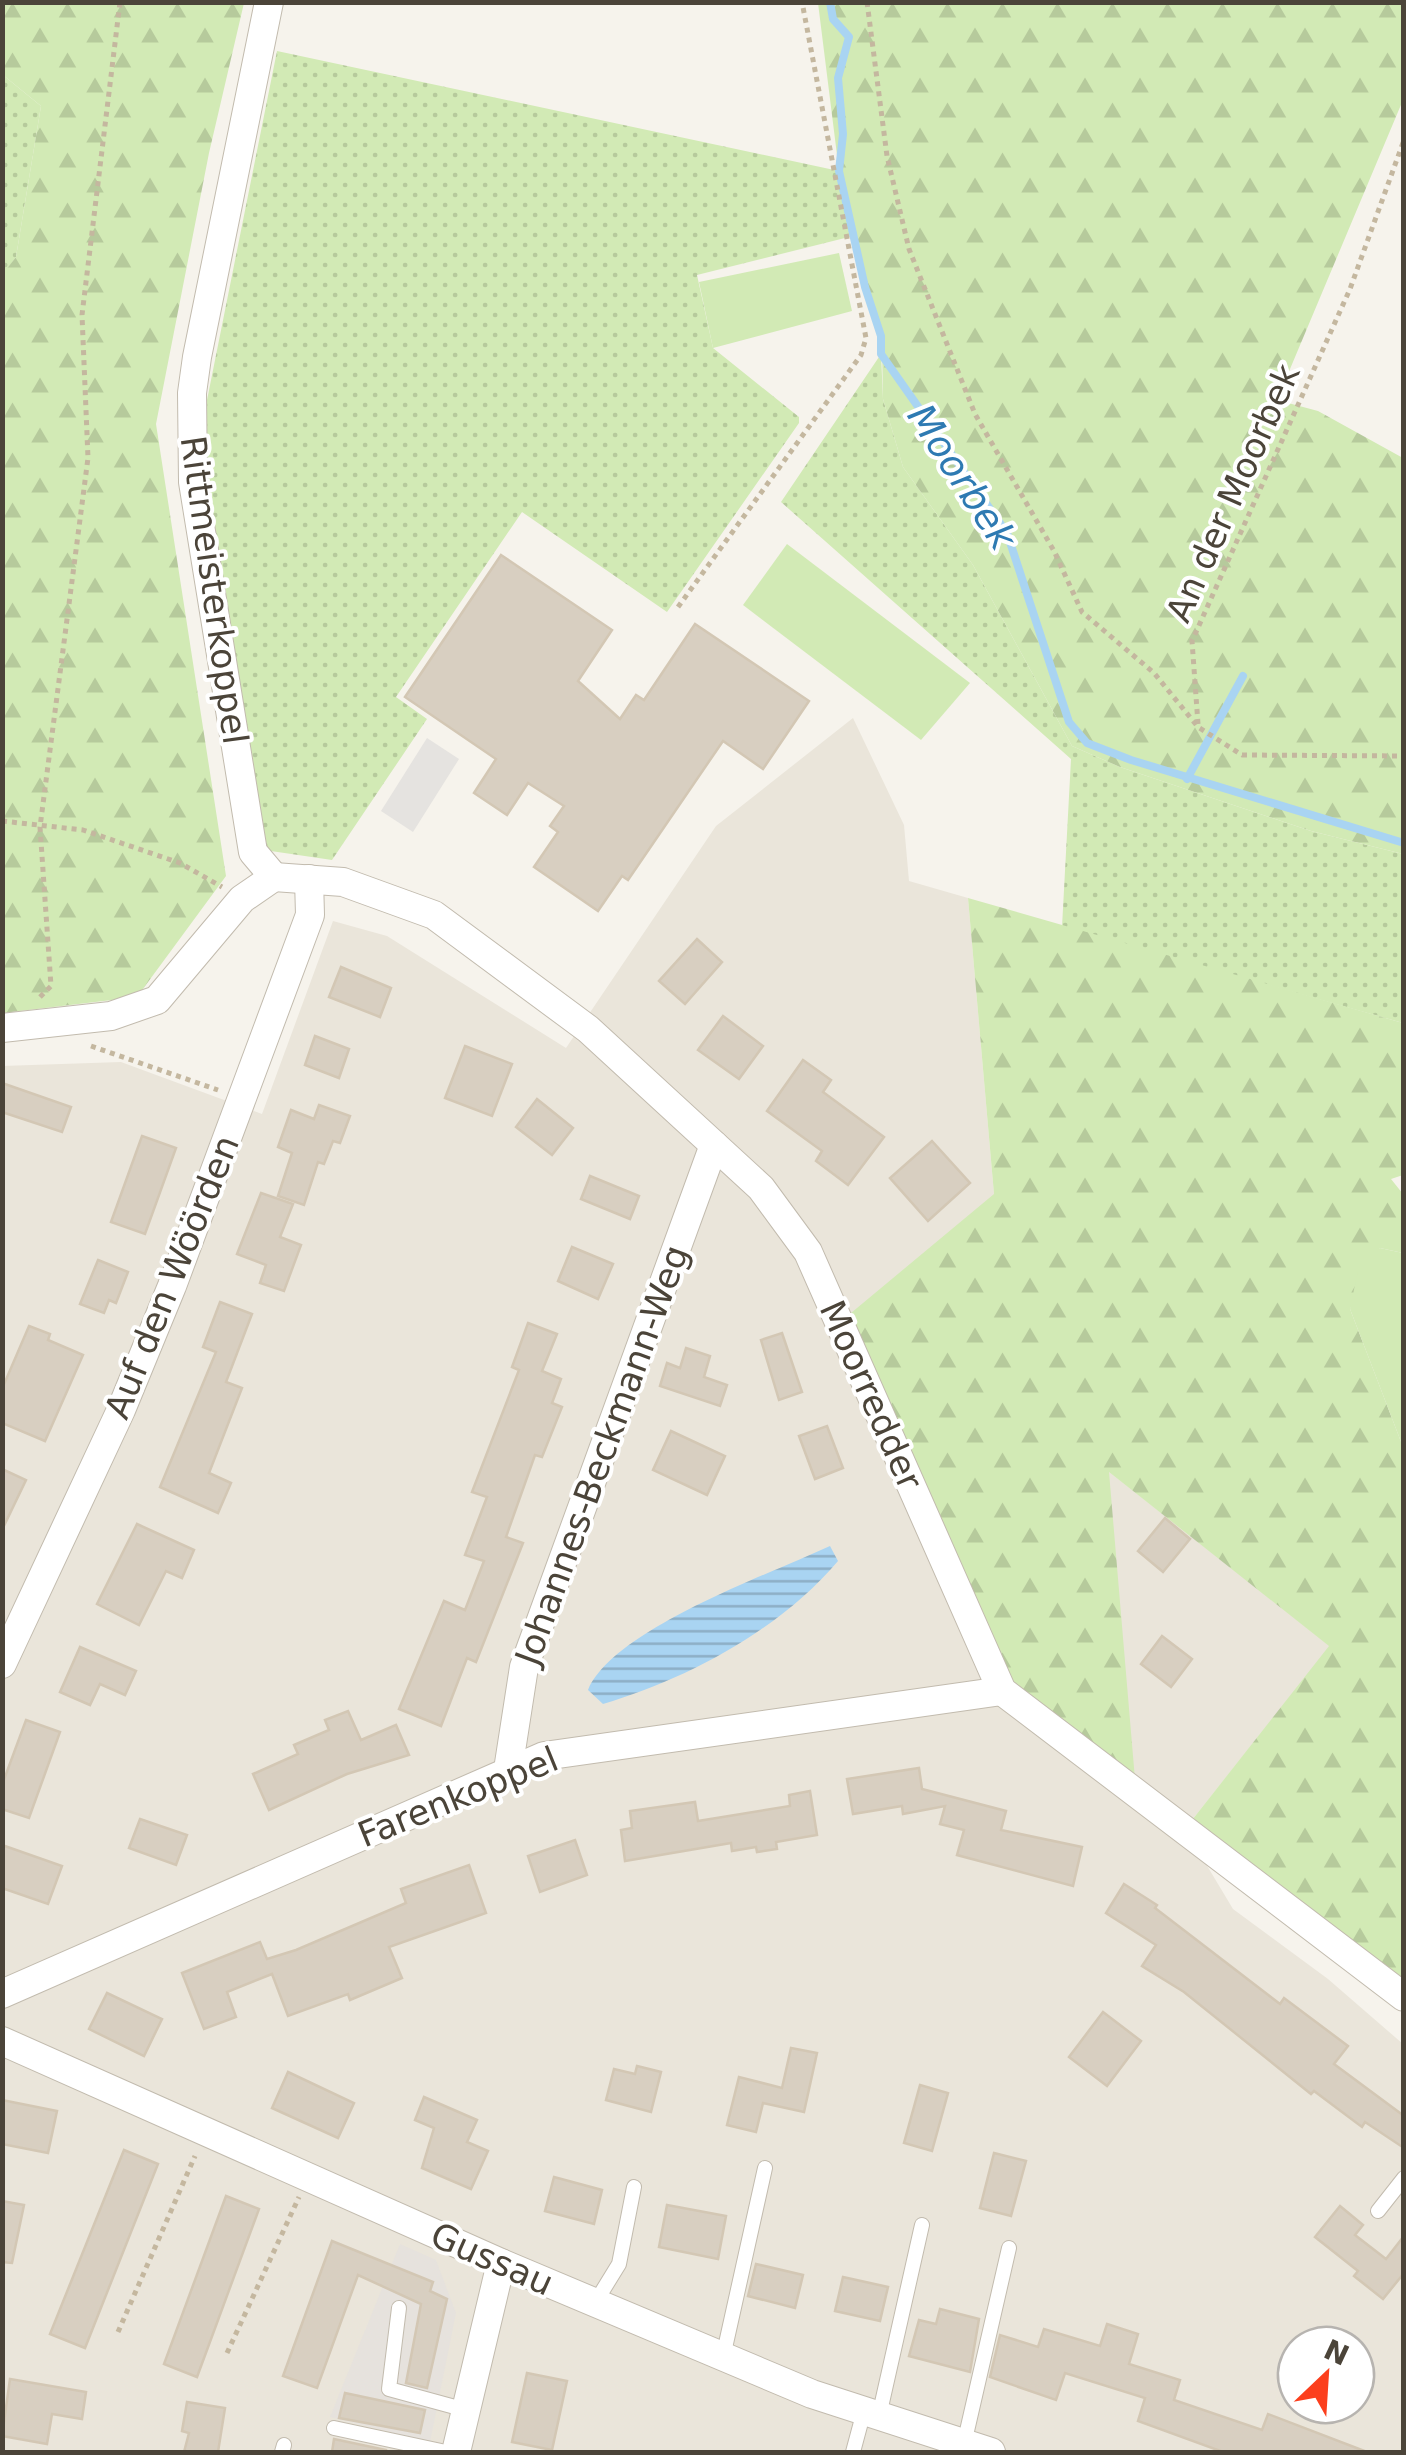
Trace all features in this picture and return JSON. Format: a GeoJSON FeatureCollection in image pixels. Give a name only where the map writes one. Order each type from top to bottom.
{"type":"FeatureCollection","features":[{"type":"Feature","properties":{"kind":"street","name":"Rittmeisterkoppel"},"geometry":{"type":"LineString","coordinates":[[269,2],[197,356],[191,435],[193,482],[243,798],[254,852],[274,877]]}},
{"type":"Feature","properties":{"kind":"street","name":"Moorredder"},"geometry":{"type":"LineString","coordinates":[[274,877],[343,882],[434,915],[588,1029],[761,1188],[808,1252],[1002,1691],[1404,1997]]}},
{"type":"Feature","properties":{"kind":"street"},"geometry":{"type":"LineString","coordinates":[[6,1028],[111,1016],[157,1000],[242,899],[274,877]]}},
{"type":"Feature","properties":{"kind":"street","name":"Auf den Wöörden"},"geometry":{"type":"LineString","coordinates":[[2,1664],[121,1410],[243,1099],[310,915],[309,879]]}},
{"type":"Feature","properties":{"kind":"street","name":"Johannes-Beckmann-Weg"},"geometry":{"type":"LineString","coordinates":[[508,1770],[524,1667],[714,1145]]}},
{"type":"Feature","properties":{"kind":"street","name":"Farenkoppel"},"geometry":{"type":"LineString","coordinates":[[2,1994],[544,1756],[1002,1691]]}},
{"type":"Feature","properties":{"kind":"street","name":"Gussau"},"geometry":{"type":"LineString","coordinates":[[2,2041],[501,2264],[723,2357],[978,2448]]}},
{"type":"Feature","properties":{"kind":"street"},"geometry":{"type":"LineString","coordinates":[[456,2452],[501,2264]]}},
{"type":"Feature","properties":{"kind":"lane"},"geometry":{"type":"LineString","coordinates":[[723,2357],[764,2168]]}},
{"type":"Feature","properties":{"kind":"lane"},"geometry":{"type":"LineString","coordinates":[[1378,2211],[1404,2178]]}},
{"type":"Feature","properties":{"kind":"lane"},"geometry":{"type":"LineString","coordinates":[[595,2303],[619,2264],[634,2187]]}},
{"type":"Feature","properties":{"kind":"lane"},"geometry":{"type":"LineString","coordinates":[[853,2452],[871,2413],[922,2225]]}},
{"type":"Feature","properties":{"kind":"lane"},"geometry":{"type":"LineString","coordinates":[[978,2448],[1009,2248]]}},
{"type":"Feature","properties":{"kind":"lane"},"geometry":{"type":"LineString","coordinates":[[399,2308],[390,2389],[466,2410]]}},
{"type":"Feature","properties":{"kind":"lane"},"geometry":{"type":"LineString","coordinates":[[334,2428],[446,2452]]}},
{"type":"Feature","properties":{"kind":"path"},"geometry":{"type":"LineString","coordinates":[[6,1028],[51,986],[40,827],[88,458],[82,315],[120,2]]}},
{"type":"Feature","properties":{"kind":"path"},"geometry":{"type":"LineString","coordinates":[[678,607],[861,355],[866,338],[802,2]]}},
{"type":"Feature","properties":{"kind":"path"},"geometry":{"type":"LineString","coordinates":[[867,2],[887,156],[909,250],[975,414],[1044,534],[1082,612],[1154,672],[1198,727],[1242,755],[1404,756]]}},
{"type":"Feature","properties":{"kind":"path","name":"An der Moorbek"},"geometry":{"type":"LineString","coordinates":[[1198,727],[1192,641],[1350,289],[1404,140]]}},
{"type":"Feature","properties":{"kind":"path"},"geometry":{"type":"LineString","coordinates":[[2,820],[83,830],[180,863],[242,899]]}},
{"type":"Feature","properties":{"kind":"path"},"geometry":{"type":"LineString","coordinates":[[84,1044],[243,1099]]}},
{"type":"Feature","properties":{"kind":"path"},"geometry":{"type":"LineString","coordinates":[[118,2332],[206,2132]]}},
{"type":"Feature","properties":{"kind":"path"},"geometry":{"type":"LineString","coordinates":[[227,2354],[308,2178]]}},
{"type":"Feature","properties":{"kind":"shaded area"},"geometry":{"type":"Polygon","coordinates":[[[853,718],[904,825],[909,881],[968,898],[994,1194],[1135,1789],[1108,1471],[1330,1646],[1185,1829],[1233,1909],[1328,1979],[1403,2044],[1403,2452],[3,2452],[2,1066],[121,1062],[262,1114],[333,921],[387,936],[566,1048],[716,826],[853,718]]]}},
{"type":"Feature","properties":{"kind":"shaded area"},"geometry":{"type":"Polygon","coordinates":[[[427,738],[459,759],[413,832],[381,811],[427,738]]]}},
{"type":"Feature","properties":{"kind":"shaded area"},"geometry":{"type":"Polygon","coordinates":[[[400,2244],[436,2260],[456,2313],[430,2442],[330,2417],[400,2244]]]}},
{"type":"Feature","properties":{"kind":"green space"},"geometry":{"type":"Polygon","coordinates":[[[2,3],[244,3],[209,153],[156,424],[226,876],[137,997],[3,1013],[2,275],[16,257],[41,106],[3,75],[2,3]]]}},
{"type":"Feature","properties":{"kind":"green space"},"geometry":{"type":"Polygon","coordinates":[[[818,3],[1403,3],[1403,100],[1277,400],[1318,411],[1403,458],[1403,854],[1311,831],[1120,767],[1072,746],[973,565],[903,467],[883,399],[882,346],[839,171],[818,3]]]}},
{"type":"Feature","properties":{"kind":"green space"},"geometry":{"type":"Polygon","coordinates":[[[277,51],[839,171],[853,236],[697,275],[713,348],[799,417],[799,423],[667,612],[522,512],[396,697],[427,719],[332,860],[264,850],[219,601],[202,425],[277,51]]]}},
{"type":"Feature","properties":{"kind":"green space"},"geometry":{"type":"Polygon","coordinates":[[[3,75],[41,106],[16,257],[3,275],[3,75]]]}},
{"type":"Feature","properties":{"kind":"green space"},"geometry":{"type":"Polygon","coordinates":[[[839,253],[852,311],[713,348],[699,282],[839,253]]]}},
{"type":"Feature","properties":{"kind":"green space"},"geometry":{"type":"Polygon","coordinates":[[[881,354],[883,399],[903,467],[973,565],[1072,746],[1120,767],[1311,831],[1403,854],[1403,1023],[1062,927],[1071,759],[781,502],[881,354]]]}},
{"type":"Feature","properties":{"kind":"green space"},"geometry":{"type":"Polygon","coordinates":[[[787,544],[970,683],[921,740],[743,605],[787,544]]]}},
{"type":"Feature","properties":{"kind":"green space"},"geometry":{"type":"Polygon","coordinates":[[[968,898],[1403,1023],[1403,1175],[1391,1179],[1403,1194],[1403,1253],[1380,1248],[1350,1309],[1403,1447],[1403,1990],[1185,1829],[1329,1646],[1109,1472],[1136,1791],[1002,1691],[839,1323],[994,1194],[968,898]]]}},
{"type":"Feature","properties":{"kind":"green space"},"geometry":{"type":"Polygon","coordinates":[[[1380,1248],[1403,1253],[1403,1447],[1350,1309],[1358,1270],[1380,1248]]]}},
{"type":"Feature","properties":{"kind":"water"},"geometry":{"type":"Polygon","coordinates":[[[830,1546],[838,1561],[815,1586],[730,1649],[667,1681],[603,1704],[588,1690],[603,1667],[660,1625],[830,1546]]]}},
{"type":"Feature","properties":{"kind":"building"},"geometry":{"type":"Polygon","coordinates":[[[501,555],[612,630],[578,681],[620,719],[636,695],[644,700],[695,624],[809,701],[763,769],[723,741],[628,880],[622,876],[598,911],[534,867],[558,832],[550,826],[564,806],[528,783],[507,815],[474,793],[496,759],[405,697],[501,555]]]}},
{"type":"Feature","properties":{"kind":"building"},"geometry":{"type":"Polygon","coordinates":[[[697,939],[722,962],[685,1004],[659,981],[697,939]]]}},
{"type":"Feature","properties":{"kind":"building"},"geometry":{"type":"Polygon","coordinates":[[[341,967],[391,988],[380,1017],[329,997],[341,967]]]}},
{"type":"Feature","properties":{"kind":"building"},"geometry":{"type":"Polygon","coordinates":[[[723,1016],[763,1046],[739,1079],[698,1050],[723,1016]]]}},
{"type":"Feature","properties":{"kind":"building"},"geometry":{"type":"Polygon","coordinates":[[[315,1036],[349,1049],[339,1078],[305,1065],[315,1036]]]}},
{"type":"Feature","properties":{"kind":"building"},"geometry":{"type":"Polygon","coordinates":[[[465,1046],[512,1064],[492,1116],[445,1098],[465,1046]]]}},
{"type":"Feature","properties":{"kind":"building"},"geometry":{"type":"Polygon","coordinates":[[[803,1060],[831,1080],[823,1092],[884,1137],[848,1185],[816,1161],[822,1151],[767,1111],[803,1060]]]}},
{"type":"Feature","properties":{"kind":"building"},"geometry":{"type":"Polygon","coordinates":[[[2,1083],[71,1107],[62,1132],[2,1112],[2,1083]]]}},
{"type":"Feature","properties":{"kind":"building"},"geometry":{"type":"Polygon","coordinates":[[[537,1099],[573,1128],[552,1155],[516,1127],[537,1099]]]}},
{"type":"Feature","properties":{"kind":"building"},"geometry":{"type":"Polygon","coordinates":[[[319,1105],[350,1116],[340,1143],[333,1141],[324,1164],[318,1162],[304,1205],[278,1196],[292,1153],[278,1147],[291,1110],[314,1119],[319,1105]]]}},
{"type":"Feature","properties":{"kind":"building"},"geometry":{"type":"Polygon","coordinates":[[[142,1136],[176,1148],[145,1234],[111,1222],[142,1136]]]}},
{"type":"Feature","properties":{"kind":"building"},"geometry":{"type":"Polygon","coordinates":[[[932,1141],[970,1183],[928,1221],[890,1178],[932,1141]]]}},
{"type":"Feature","properties":{"kind":"building"},"geometry":{"type":"Polygon","coordinates":[[[590,1176],[639,1196],[630,1219],[581,1199],[590,1176]]]}},
{"type":"Feature","properties":{"kind":"building"},"geometry":{"type":"Polygon","coordinates":[[[261,1193],[293,1204],[280,1237],[301,1245],[284,1291],[260,1283],[266,1265],[237,1254],[261,1193]]]}},
{"type":"Feature","properties":{"kind":"building"},"geometry":{"type":"Polygon","coordinates":[[[572,1247],[613,1264],[598,1299],[558,1281],[572,1247]]]}},
{"type":"Feature","properties":{"kind":"building"},"geometry":{"type":"Polygon","coordinates":[[[98,1260],[128,1272],[116,1303],[109,1300],[104,1313],[80,1304],[98,1260]]]}},
{"type":"Feature","properties":{"kind":"building"},"geometry":{"type":"Polygon","coordinates":[[[220,1302],[252,1314],[226,1382],[242,1388],[209,1473],[231,1483],[218,1513],[160,1487],[216,1352],[203,1347],[220,1302]]]}},
{"type":"Feature","properties":{"kind":"building"},"geometry":{"type":"Polygon","coordinates":[[[528,1323],[557,1334],[542,1371],[561,1379],[552,1403],[562,1407],[542,1457],[535,1455],[506,1537],[523,1543],[476,1662],[467,1658],[441,1726],[399,1709],[444,1601],[465,1610],[484,1561],[465,1555],[487,1497],[472,1492],[519,1370],[512,1367],[528,1323]]]}},
{"type":"Feature","properties":{"kind":"building"},"geometry":{"type":"Polygon","coordinates":[[[29,1326],[50,1334],[48,1340],[83,1355],[45,1441],[2,1423],[2,1389],[29,1326]]]}},
{"type":"Feature","properties":{"kind":"building"},"geometry":{"type":"Polygon","coordinates":[[[782,1333],[802,1392],[779,1400],[761,1340],[782,1333]]]}},
{"type":"Feature","properties":{"kind":"building"},"geometry":{"type":"Polygon","coordinates":[[[686,1348],[710,1356],[704,1377],[727,1385],[720,1406],[660,1386],[667,1363],[680,1368],[686,1348]]]}},
{"type":"Feature","properties":{"kind":"building"},"geometry":{"type":"Polygon","coordinates":[[[827,1426],[843,1468],[815,1479],[799,1436],[827,1426]]]}},
{"type":"Feature","properties":{"kind":"building"},"geometry":{"type":"Polygon","coordinates":[[[671,1431],[725,1456],[707,1495],[653,1470],[671,1431]]]}},
{"type":"Feature","properties":{"kind":"building"},"geometry":{"type":"Polygon","coordinates":[[[2,1469],[26,1480],[2,1530],[2,1469]]]}},
{"type":"Feature","properties":{"kind":"building"},"geometry":{"type":"Polygon","coordinates":[[[1165,1518],[1190,1539],[1163,1572],[1138,1551],[1165,1518]]]}},
{"type":"Feature","properties":{"kind":"building"},"geometry":{"type":"Polygon","coordinates":[[[137,1524],[194,1550],[182,1578],[166,1571],[139,1625],[97,1604],[137,1524]]]}},
{"type":"Feature","properties":{"kind":"building"},"geometry":{"type":"Polygon","coordinates":[[[1162,1636],[1192,1659],[1171,1687],[1141,1664],[1162,1636]]]}},
{"type":"Feature","properties":{"kind":"building"},"geometry":{"type":"Polygon","coordinates":[[[80,1647],[136,1671],[125,1695],[100,1684],[90,1705],[60,1692],[80,1647]]]}},
{"type":"Feature","properties":{"kind":"building"},"geometry":{"type":"Polygon","coordinates":[[[348,1711],[361,1740],[396,1725],[409,1755],[347,1774],[269,1810],[253,1774],[298,1754],[294,1745],[329,1730],[325,1720],[348,1711]]]}},
{"type":"Feature","properties":{"kind":"building"},"geometry":{"type":"Polygon","coordinates":[[[26,1720],[60,1732],[29,1818],[2,1809],[2,1785],[26,1720]]]}},
{"type":"Feature","properties":{"kind":"building"},"geometry":{"type":"Polygon","coordinates":[[[919,1768],[922,1789],[1006,1811],[1001,1830],[1082,1847],[1073,1886],[957,1855],[964,1830],[940,1824],[945,1806],[903,1814],[902,1806],[853,1814],[847,1779],[919,1768]]]}},
{"type":"Feature","properties":{"kind":"building"},"geometry":{"type":"Polygon","coordinates":[[[810,1791],[817,1835],[776,1842],[777,1849],[757,1852],[756,1847],[732,1851],[731,1843],[625,1861],[621,1830],[632,1828],[630,1811],[695,1802],[698,1821],[790,1806],[789,1795],[810,1791]]]}},
{"type":"Feature","properties":{"kind":"building"},"geometry":{"type":"Polygon","coordinates":[[[140,1819],[187,1835],[176,1865],[129,1848],[140,1819]]]}},
{"type":"Feature","properties":{"kind":"building"},"geometry":{"type":"Polygon","coordinates":[[[575,1840],[587,1875],[540,1892],[528,1856],[575,1840]]]}},
{"type":"Feature","properties":{"kind":"building"},"geometry":{"type":"Polygon","coordinates":[[[2,1845],[62,1866],[48,1904],[2,1888],[2,1845]]]}},
{"type":"Feature","properties":{"kind":"building"},"geometry":{"type":"Polygon","coordinates":[[[469,1865],[486,1913],[389,1947],[402,1978],[350,2000],[348,1994],[288,2016],[272,1974],[227,1992],[236,2017],[204,2029],[182,1973],[260,1942],[267,1959],[296,1950],[406,1903],[401,1889],[469,1865]]]}},
{"type":"Feature","properties":{"kind":"building"},"geometry":{"type":"Polygon","coordinates":[[[1124,1884],[1157,1905],[1155,1908],[1280,2004],[1284,1998],[1348,2046],[1334,2064],[1404,2116],[1404,2148],[1365,2122],[1362,2127],[1314,2091],[1311,2094],[1184,1992],[1142,1966],[1156,1945],[1106,1913],[1124,1884]]]}},
{"type":"Feature","properties":{"kind":"building"},"geometry":{"type":"Polygon","coordinates":[[[107,1993],[162,2019],[144,2056],[89,2029],[107,1993]]]}},
{"type":"Feature","properties":{"kind":"building"},"geometry":{"type":"Polygon","coordinates":[[[1103,2012],[1141,2041],[1107,2086],[1069,2057],[1103,2012]]]}},
{"type":"Feature","properties":{"kind":"building"},"geometry":{"type":"Polygon","coordinates":[[[791,2048],[817,2053],[804,2112],[763,2103],[756,2132],[727,2125],[739,2077],[782,2088],[791,2048]]]}},
{"type":"Feature","properties":{"kind":"building"},"geometry":{"type":"Polygon","coordinates":[[[637,2066],[661,2072],[651,2112],[606,2100],[614,2069],[635,2074],[637,2066]]]}},
{"type":"Feature","properties":{"kind":"building"},"geometry":{"type":"Polygon","coordinates":[[[288,2072],[354,2103],[338,2138],[272,2108],[288,2072]]]}},
{"type":"Feature","properties":{"kind":"building"},"geometry":{"type":"Polygon","coordinates":[[[920,2085],[948,2093],[932,2151],[904,2143],[920,2085]]]}},
{"type":"Feature","properties":{"kind":"building"},"geometry":{"type":"Polygon","coordinates":[[[424,2097],[477,2120],[467,2142],[488,2151],[471,2189],[422,2168],[434,2128],[415,2120],[424,2097]]]}},
{"type":"Feature","properties":{"kind":"building"},"geometry":{"type":"Polygon","coordinates":[[[2,2100],[57,2111],[48,2153],[2,2144],[2,2100]]]}},
{"type":"Feature","properties":{"kind":"building"},"geometry":{"type":"Polygon","coordinates":[[[124,2150],[158,2164],[85,2348],[50,2334],[124,2150]]]}},
{"type":"Feature","properties":{"kind":"building"},"geometry":{"type":"Polygon","coordinates":[[[994,2153],[1026,2161],[1011,2216],[980,2208],[994,2153]]]}},
{"type":"Feature","properties":{"kind":"building"},"geometry":{"type":"Polygon","coordinates":[[[554,2177],[602,2190],[594,2224],[545,2211],[554,2177]]]}},
{"type":"Feature","properties":{"kind":"building"},"geometry":{"type":"Polygon","coordinates":[[[226,2196],[259,2209],[197,2377],[164,2364],[226,2196]]]}},
{"type":"Feature","properties":{"kind":"building"},"geometry":{"type":"Polygon","coordinates":[[[2,2201],[24,2205],[12,2263],[2,2262],[2,2201]]]}},
{"type":"Feature","properties":{"kind":"building"},"geometry":{"type":"Polygon","coordinates":[[[667,2205],[726,2216],[718,2259],[659,2247],[667,2205]]]}},
{"type":"Feature","properties":{"kind":"building"},"geometry":{"type":"Polygon","coordinates":[[[1340,2206],[1363,2225],[1355,2235],[1386,2259],[1404,2236],[1404,2273],[1383,2299],[1354,2276],[1358,2271],[1315,2237],[1340,2206]]]}},
{"type":"Feature","properties":{"kind":"building"},"geometry":{"type":"Polygon","coordinates":[[[332,2241],[433,2282],[430,2291],[447,2299],[427,2388],[406,2383],[421,2304],[358,2275],[317,2388],[283,2376],[332,2241]]]}},
{"type":"Feature","properties":{"kind":"building"},"geometry":{"type":"Polygon","coordinates":[[[756,2264],[803,2275],[795,2308],[748,2296],[756,2264]]]}},
{"type":"Feature","properties":{"kind":"building"},"geometry":{"type":"Polygon","coordinates":[[[843,2277],[888,2287],[880,2321],[835,2311],[843,2277]]]}},
{"type":"Feature","properties":{"kind":"building"},"geometry":{"type":"Polygon","coordinates":[[[940,2309],[979,2319],[970,2372],[909,2356],[919,2320],[936,2324],[940,2309]]]}},
{"type":"Feature","properties":{"kind":"building"},"geometry":{"type":"Polygon","coordinates":[[[1107,2324],[1138,2334],[1129,2364],[1180,2380],[1174,2400],[1262,2430],[1268,2414],[1276,2417],[1276,2425],[1297,2425],[1367,2452],[1223,2452],[1138,2421],[1145,2398],[1065,2373],[1056,2400],[990,2377],[1000,2335],[1038,2347],[1044,2329],[1100,2346],[1107,2324]]]}},
{"type":"Feature","properties":{"kind":"building"},"geometry":{"type":"Polygon","coordinates":[[[527,2373],[567,2381],[552,2450],[512,2442],[527,2373]]]}},
{"type":"Feature","properties":{"kind":"building"},"geometry":{"type":"Polygon","coordinates":[[[10,2379],[86,2392],[82,2419],[52,2414],[47,2444],[2,2436],[10,2379]]]}},
{"type":"Feature","properties":{"kind":"building"},"geometry":{"type":"Polygon","coordinates":[[[345,2393],[425,2410],[420,2433],[339,2418],[345,2393]]]}},
{"type":"Feature","properties":{"kind":"building"},"geometry":{"type":"Polygon","coordinates":[[[187,2402],[225,2408],[218,2452],[184,2452],[189,2433],[182,2431],[187,2402]]]}},
{"type":"Feature","properties":{"kind":"building"},"geometry":{"type":"Polygon","coordinates":[[[334,2439],[386,2450],[386,2452],[332,2452],[334,2439]]]}},
{"type":"Feature","properties":{"kind":"waterway","name":"Moorbek"},"geometry":{"type":"LineString","coordinates":[[830,2],[833,19],[849,37],[838,78],[843,134],[839,171],[865,287],[881,336],[881,354],[1007,533],[1069,722],[1087,743],[1131,760],[1404,843]]}},
{"type":"Feature","properties":{"kind":"waterway"},"geometry":{"type":"LineString","coordinates":[[1187,779],[1243,676]]}}]}
